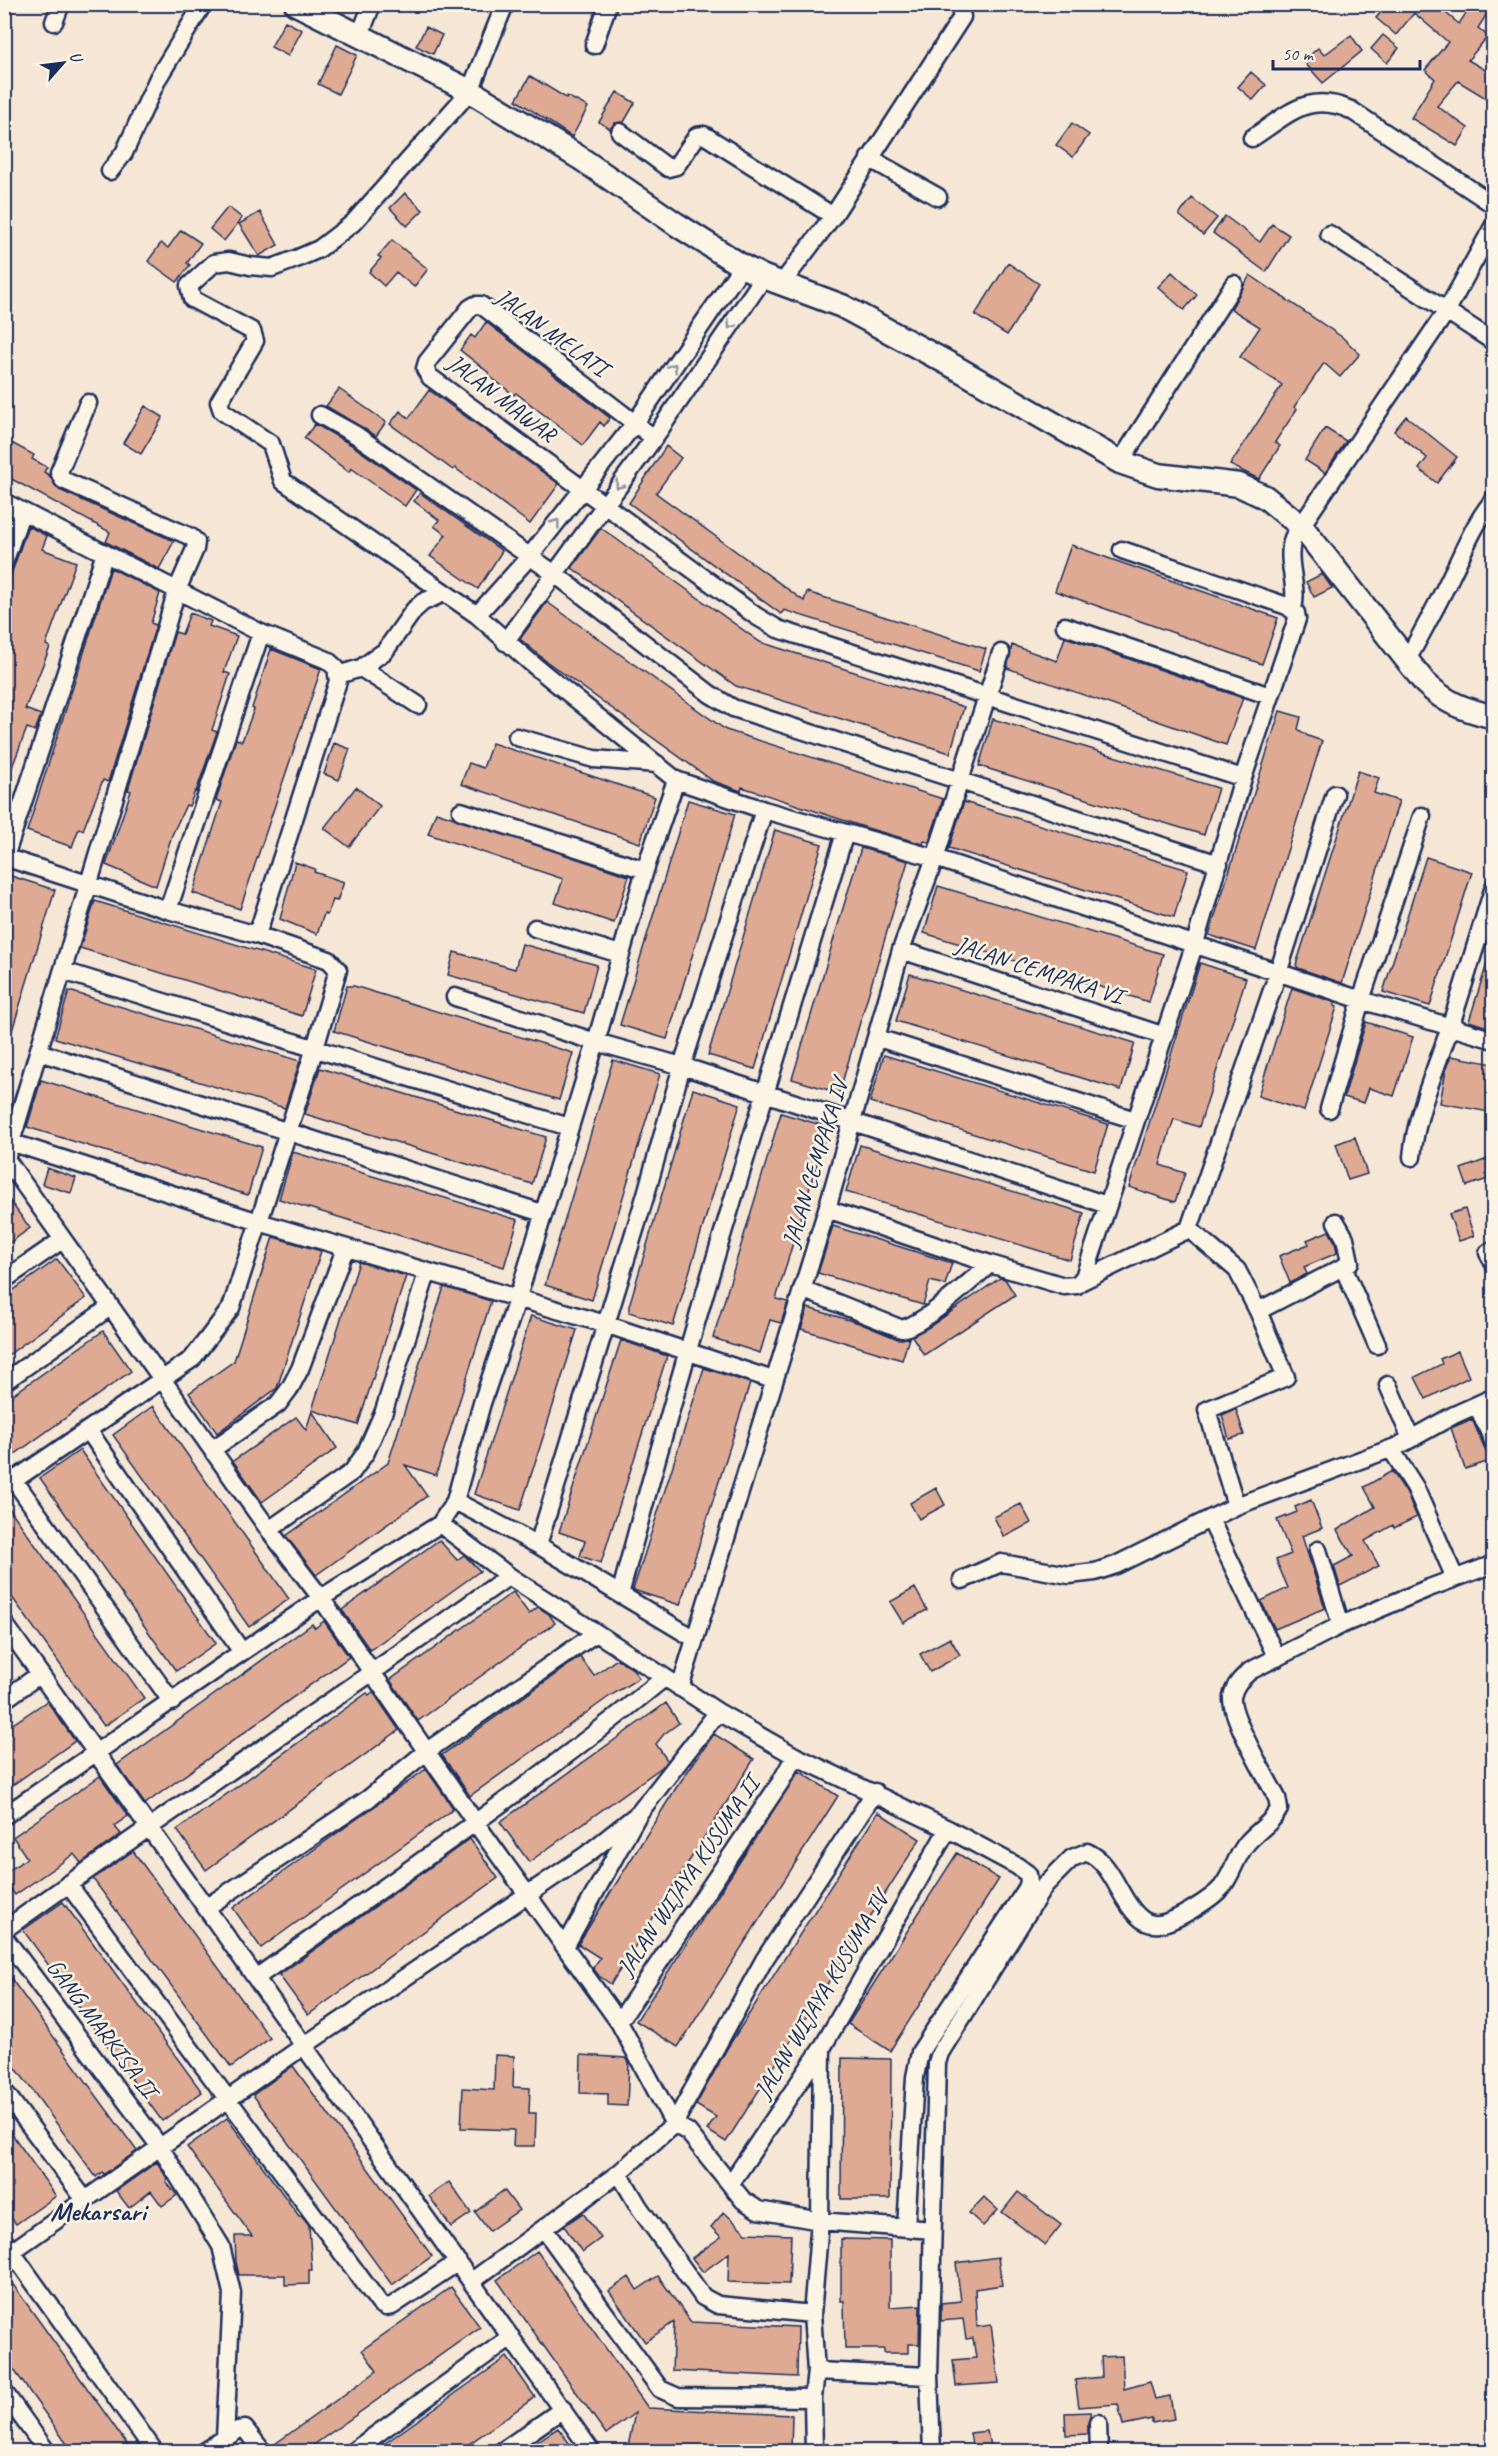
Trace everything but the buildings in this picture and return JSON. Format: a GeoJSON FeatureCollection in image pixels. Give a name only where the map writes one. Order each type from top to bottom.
{"type":"FeatureCollection","features":[{"type":"Feature","properties":{"kind":"street"},"geometry":{"type":"LineString","coordinates":[[54,22],[61,4]]}},
{"type":"Feature","properties":{"kind":"street"},"geometry":{"type":"LineString","coordinates":[[110,171],[124,153],[158,78],[203,4]]}},
{"type":"Feature","properties":{"kind":"street"},"geometry":{"type":"LineString","coordinates":[[296,4],[470,91],[580,158],[742,266],[852,311],[974,377],[1120,462],[1158,475],[1228,483],[1251,489],[1302,527],[1425,683],[1447,702],[1494,717]]}},
{"type":"Feature","properties":{"kind":"street"},"geometry":{"type":"LineString","coordinates":[[360,35],[372,4]]}},
{"type":"Feature","properties":{"kind":"street"},"geometry":{"type":"LineString","coordinates":[[505,4],[470,91],[353,223],[319,249],[272,268],[230,261],[214,262],[189,286],[192,299],[252,331],[256,337],[219,402],[222,411],[270,443],[283,481],[477,615],[505,642],[676,780],[764,810],[935,858],[1195,943],[1278,973],[1494,1040]]}},
{"type":"Feature","properties":{"kind":"street"},"geometry":{"type":"LineString","coordinates":[[594,45],[608,4]]}},
{"type":"Feature","properties":{"kind":"street"},"geometry":{"type":"LineString","coordinates":[[505,642],[604,504],[773,280],[833,216],[962,17],[959,4]]}},
{"type":"Feature","properties":{"kind":"street"},"geometry":{"type":"LineString","coordinates":[[1251,138],[1308,104],[1322,102],[1339,105],[1352,110],[1494,205]]}},
{"type":"Feature","properties":{"kind":"street"},"geometry":{"type":"LineString","coordinates":[[620,132],[668,168],[676,166],[697,136],[704,135],[833,216]]}},
{"type":"Feature","properties":{"kind":"street"},"geometry":{"type":"LineString","coordinates":[[869,158],[938,197]]}},
{"type":"Feature","properties":{"kind":"street"},"geometry":{"type":"LineString","coordinates":[[1080,1282],[1084,1277],[1162,1035],[1195,943],[1243,778],[1295,626],[1297,616],[1293,609],[1294,581],[1289,556],[1293,538],[1446,312],[1494,225]]}},
{"type":"Feature","properties":{"kind":"street"},"geometry":{"type":"LineString","coordinates":[[1329,234],[1494,342]]}},
{"type":"Feature","properties":{"kind":"street"},"geometry":{"type":"LineString","coordinates":[[477,615],[530,556],[635,423],[742,266]]}},
{"type":"Feature","properties":{"kind":"street"},"geometry":{"type":"LineString","coordinates":[[1120,462],[1234,284]]}},
{"type":"Feature","properties":{"kind":"street","name":"JALAN MELATI"},"geometry":{"type":"LineString","coordinates":[[447,337],[470,308],[481,305],[635,423]]}},
{"type":"Feature","properties":{"kind":"street","name":"JALAN MAWAR"},"geometry":{"type":"LineString","coordinates":[[447,337],[427,362],[425,369],[430,377],[756,616],[778,629],[1243,778]]}},
{"type":"Feature","properties":{"kind":"street"},"geometry":{"type":"LineString","coordinates":[[88,403],[59,472],[59,477],[191,537],[196,542],[177,590],[5,1159],[269,1530],[321,1598],[475,1822],[619,2022],[674,2124],[688,2132],[743,2199],[754,2208],[820,2221],[933,2230]]}},
{"type":"Feature","properties":{"kind":"street"},"geometry":{"type":"LineString","coordinates":[[320,415],[356,435],[530,556],[710,694],[733,708],[1219,864]]}},
{"type":"Feature","properties":{"kind":"street"},"geometry":{"type":"LineString","coordinates":[[635,423],[654,438]]}},
{"type":"Feature","properties":{"kind":"street"},"geometry":{"type":"LineString","coordinates":[[1407,660],[1453,573],[1472,530],[1494,499]]}},
{"type":"Feature","properties":{"kind":"street"},"geometry":{"type":"LineString","coordinates":[[4,502],[261,633],[327,660],[336,668],[338,681],[257,935]]}},
{"type":"Feature","properties":{"kind":"street"},"geometry":{"type":"LineString","coordinates":[[4,563],[22,510]]}},
{"type":"Feature","properties":{"kind":"street"},"geometry":{"type":"LineString","coordinates":[[1122,550],[1293,609]]}},
{"type":"Feature","properties":{"kind":"street"},"geometry":{"type":"LineString","coordinates":[[105,553],[5,858],[89,882],[168,910],[257,935],[329,960],[336,966],[337,975],[231,1308],[192,1359],[9,1484],[172,1701]]}},
{"type":"Feature","properties":{"kind":"street"},"geometry":{"type":"LineString","coordinates":[[338,675],[361,668],[385,651],[406,619],[423,602],[444,593]]}},
{"type":"Feature","properties":{"kind":"street"},"geometry":{"type":"LineString","coordinates":[[1065,626],[1270,696]]}},
{"type":"Feature","properties":{"kind":"street"},"geometry":{"type":"LineString","coordinates":[[168,910],[261,633]]}},
{"type":"Feature","properties":{"kind":"street","name":"JALAN CEMPAKA IV"},"geometry":{"type":"LineString","coordinates":[[680,1688],[827,1209],[878,1038],[901,950],[935,858],[1000,653]]}},
{"type":"Feature","properties":{"kind":"street"},"geometry":{"type":"LineString","coordinates":[[361,668],[418,705]]}},
{"type":"Feature","properties":{"kind":"street"},"geometry":{"type":"LineString","coordinates":[[517,737],[594,759],[657,764]]}},
{"type":"Feature","properties":{"kind":"street"},"geometry":{"type":"LineString","coordinates":[[4,1816],[321,1598],[440,1524],[454,1501],[482,1403],[517,1300],[542,1213],[597,1042],[645,870],[676,780]]}},
{"type":"Feature","properties":{"kind":"street"},"geometry":{"type":"LineString","coordinates":[[827,1209],[990,1264],[1064,1286],[1077,1285],[1189,1229],[1278,973],[1335,794]]}},
{"type":"Feature","properties":{"kind":"street"},"geometry":{"type":"LineString","coordinates":[[538,1545],[646,1194],[682,1066],[764,810]]}},
{"type":"Feature","properties":{"kind":"street"},"geometry":{"type":"LineString","coordinates":[[461,811],[645,870]]}},
{"type":"Feature","properties":{"kind":"street"},"geometry":{"type":"LineString","coordinates":[[1329,1109],[1361,1000],[1422,816]]}},
{"type":"Feature","properties":{"kind":"street"},"geometry":{"type":"LineString","coordinates":[[620,1595],[654,1467],[845,833]]}},
{"type":"Feature","properties":{"kind":"street"},"geometry":{"type":"LineString","coordinates":[[1412,1157],[1413,1143],[1437,1060],[1451,1025],[1494,887]]}},
{"type":"Feature","properties":{"kind":"street"},"geometry":{"type":"LineString","coordinates":[[535,928],[620,954]]}},
{"type":"Feature","properties":{"kind":"street","name":"JALAN CEMPAKA VI"},"geometry":{"type":"LineString","coordinates":[[901,950],[1162,1035]]}},
{"type":"Feature","properties":{"kind":"street"},"geometry":{"type":"LineString","coordinates":[[63,970],[569,1127]]}},
{"type":"Feature","properties":{"kind":"street"},"geometry":{"type":"LineString","coordinates":[[454,997],[682,1066],[1107,1205]]}},
{"type":"Feature","properties":{"kind":"street"},"geometry":{"type":"LineString","coordinates":[[878,1038],[1136,1120]]}},
{"type":"Feature","properties":{"kind":"street"},"geometry":{"type":"LineString","coordinates":[[39,1052],[542,1213]]}},
{"type":"Feature","properties":{"kind":"street"},"geometry":{"type":"LineString","coordinates":[[10,1142],[345,1249],[605,1324],[773,1380]]}},
{"type":"Feature","properties":{"kind":"street"},"geometry":{"type":"LineString","coordinates":[[1258,1311],[1344,1269],[1350,1262],[1345,1238],[1336,1222]]}},
{"type":"Feature","properties":{"kind":"street"},"geometry":{"type":"LineString","coordinates":[[1189,1229],[1237,1270],[1258,1311],[1286,1377],[1211,1407],[1206,1413],[1236,1506]]}},
{"type":"Feature","properties":{"kind":"street"},"geometry":{"type":"LineString","coordinates":[[4,1280],[62,1240]]}},
{"type":"Feature","properties":{"kind":"street"},"geometry":{"type":"LineString","coordinates":[[213,1449],[278,1404],[290,1388],[300,1370],[345,1249]]}},
{"type":"Feature","properties":{"kind":"street"},"geometry":{"type":"LineString","coordinates":[[1494,1250],[1488,1253],[1494,1263]]}},
{"type":"Feature","properties":{"kind":"street"},"geometry":{"type":"LineString","coordinates":[[802,1289],[902,1329],[912,1325],[953,1296],[990,1264]]}},
{"type":"Feature","properties":{"kind":"street"},"geometry":{"type":"LineString","coordinates":[[1344,1269],[1377,1345]]}},
{"type":"Feature","properties":{"kind":"street"},"geometry":{"type":"LineString","coordinates":[[269,1530],[352,1472],[359,1464],[384,1411],[427,1273]]}},
{"type":"Feature","properties":{"kind":"street"},"geometry":{"type":"LineString","coordinates":[[4,1382],[110,1307]]}},
{"type":"Feature","properties":{"kind":"street"},"geometry":{"type":"LineString","coordinates":[[1388,1385],[1411,1439]]}},
{"type":"Feature","properties":{"kind":"street"},"geometry":{"type":"LineString","coordinates":[[962,1580],[1000,1563],[1069,1575],[1095,1572],[1116,1565],[1236,1506],[1391,1449],[1494,1397]]}},
{"type":"Feature","properties":{"kind":"street"},"geometry":{"type":"LineString","coordinates":[[1477,1405],[1494,1443]]}},
{"type":"Feature","properties":{"kind":"street"},"geometry":{"type":"LineString","coordinates":[[88,1430],[242,1652]]}},
{"type":"Feature","properties":{"kind":"street"},"geometry":{"type":"LineString","coordinates":[[1391,1449],[1420,1497],[1455,1578]]}},
{"type":"Feature","properties":{"kind":"street"},"geometry":{"type":"LineString","coordinates":[[454,1501],[538,1545],[695,1639]]}},
{"type":"Feature","properties":{"kind":"street"},"geometry":{"type":"LineString","coordinates":[[1209,1519],[1277,1658]]}},
{"type":"Feature","properties":{"kind":"street"},"geometry":{"type":"LineString","coordinates":[[440,1524],[509,1576],[718,1712],[795,1756],[875,1792],[1025,1870],[1029,1878],[1027,1888],[920,2052],[915,2077],[906,2228]]}},
{"type":"Feature","properties":{"kind":"street"},"geometry":{"type":"LineString","coordinates":[[1318,1550],[1341,1625]]}},
{"type":"Feature","properties":{"kind":"street"},"geometry":{"type":"LineString","coordinates":[[932,2451],[929,2376],[935,2098],[940,2054],[1045,1885],[1061,1868],[1078,1855],[1087,1852],[1095,1857],[1137,1916],[1147,1922],[1156,1924],[1167,1922],[1203,1902],[1221,1889],[1246,1843],[1279,1809],[1277,1798],[1243,1733],[1232,1699],[1239,1680],[1250,1671],[1341,1625],[1494,1564]]}},
{"type":"Feature","properties":{"kind":"street"},"geometry":{"type":"LineString","coordinates":[[4,1930],[149,1825],[372,1673],[509,1576]]}},
{"type":"Feature","properties":{"kind":"street"},"geometry":{"type":"LineString","coordinates":[[4,1623],[98,1752],[592,2451]]}},
{"type":"Feature","properties":{"kind":"street"},"geometry":{"type":"LineString","coordinates":[[207,1907],[368,1799],[427,1751],[596,1633]]}},
{"type":"Feature","properties":{"kind":"street"},"geometry":{"type":"LineString","coordinates":[[4,1700],[40,1674]]}},
{"type":"Feature","properties":{"kind":"street"},"geometry":{"type":"LineString","coordinates":[[257,1977],[475,1822],[624,1711],[664,1678]]}},
{"type":"Feature","properties":{"kind":"street"},"geometry":{"type":"LineString","coordinates":[[565,1947],[639,1813],[718,1712]]}},
{"type":"Feature","properties":{"kind":"street","name":"JALAN WIJAYA KUSUMA II"},"geometry":{"type":"LineString","coordinates":[[619,2022],[780,1783],[795,1756]]}},
{"type":"Feature","properties":{"kind":"street"},"geometry":{"type":"LineString","coordinates":[[472,2281],[619,2173],[674,2124],[764,1960],[875,1792]]}},
{"type":"Feature","properties":{"kind":"street"},"geometry":{"type":"LineString","coordinates":[[155,2451],[7,2250],[85,2200],[305,2045],[586,1855],[639,1813]]}},
{"type":"Feature","properties":{"kind":"street","name":"JALAN WIJAYA KUSUMA IV"},"geometry":{"type":"LineString","coordinates":[[731,2183],[822,2048],[948,1829]]}},
{"type":"Feature","properties":{"kind":"street"},"geometry":{"type":"LineString","coordinates":[[68,1884],[380,2304],[386,2307],[392,2306],[458,2262]]}},
{"type":"Feature","properties":{"kind":"street","name":"GANG MARKISA II"},"geometry":{"type":"LineString","coordinates":[[4,1937],[160,2147],[221,2246],[226,2259],[231,2292],[225,2438]]}},
{"type":"Feature","properties":{"kind":"street"},"geometry":{"type":"LineString","coordinates":[[814,2451],[813,2398],[816,2371],[812,2314],[820,2221],[822,2048]]}},
{"type":"Feature","properties":{"kind":"street"},"geometry":{"type":"LineString","coordinates":[[4,2091],[85,2200]]}},
{"type":"Feature","properties":{"kind":"street"},"geometry":{"type":"LineString","coordinates":[[619,2173],[639,2207],[703,2297],[718,2305],[812,2314]]}},
{"type":"Feature","properties":{"kind":"street"},"geometry":{"type":"LineString","coordinates":[[544,2229],[660,2389],[678,2397],[813,2398]]}},
{"type":"Feature","properties":{"kind":"street"},"geometry":{"type":"LineString","coordinates":[[352,2451],[511,2337]]}},
{"type":"Feature","properties":{"kind":"street"},"geometry":{"type":"LineString","coordinates":[[816,2371],[929,2376]]}},
{"type":"Feature","properties":{"kind":"street"},"geometry":{"type":"LineString","coordinates":[[4,2392],[47,2451]]}},
{"type":"Feature","properties":{"kind":"street"},"geometry":{"type":"LineString","coordinates":[[501,2451],[563,2409]]}},
{"type":"Feature","properties":{"kind":"street"},"geometry":{"type":"LineString","coordinates":[[1098,2422],[1100,2451]]}},
{"type":"Feature","properties":{"kind":"street"},"geometry":{"type":"LineString","coordinates":[[203,2451],[238,2430],[245,2429],[262,2451]]}},
{"type":"Feature","properties":{"kind":"district","name":"Mekarsari"},"geometry":{"type":"Point","coordinates":[98,2211]}}]}
